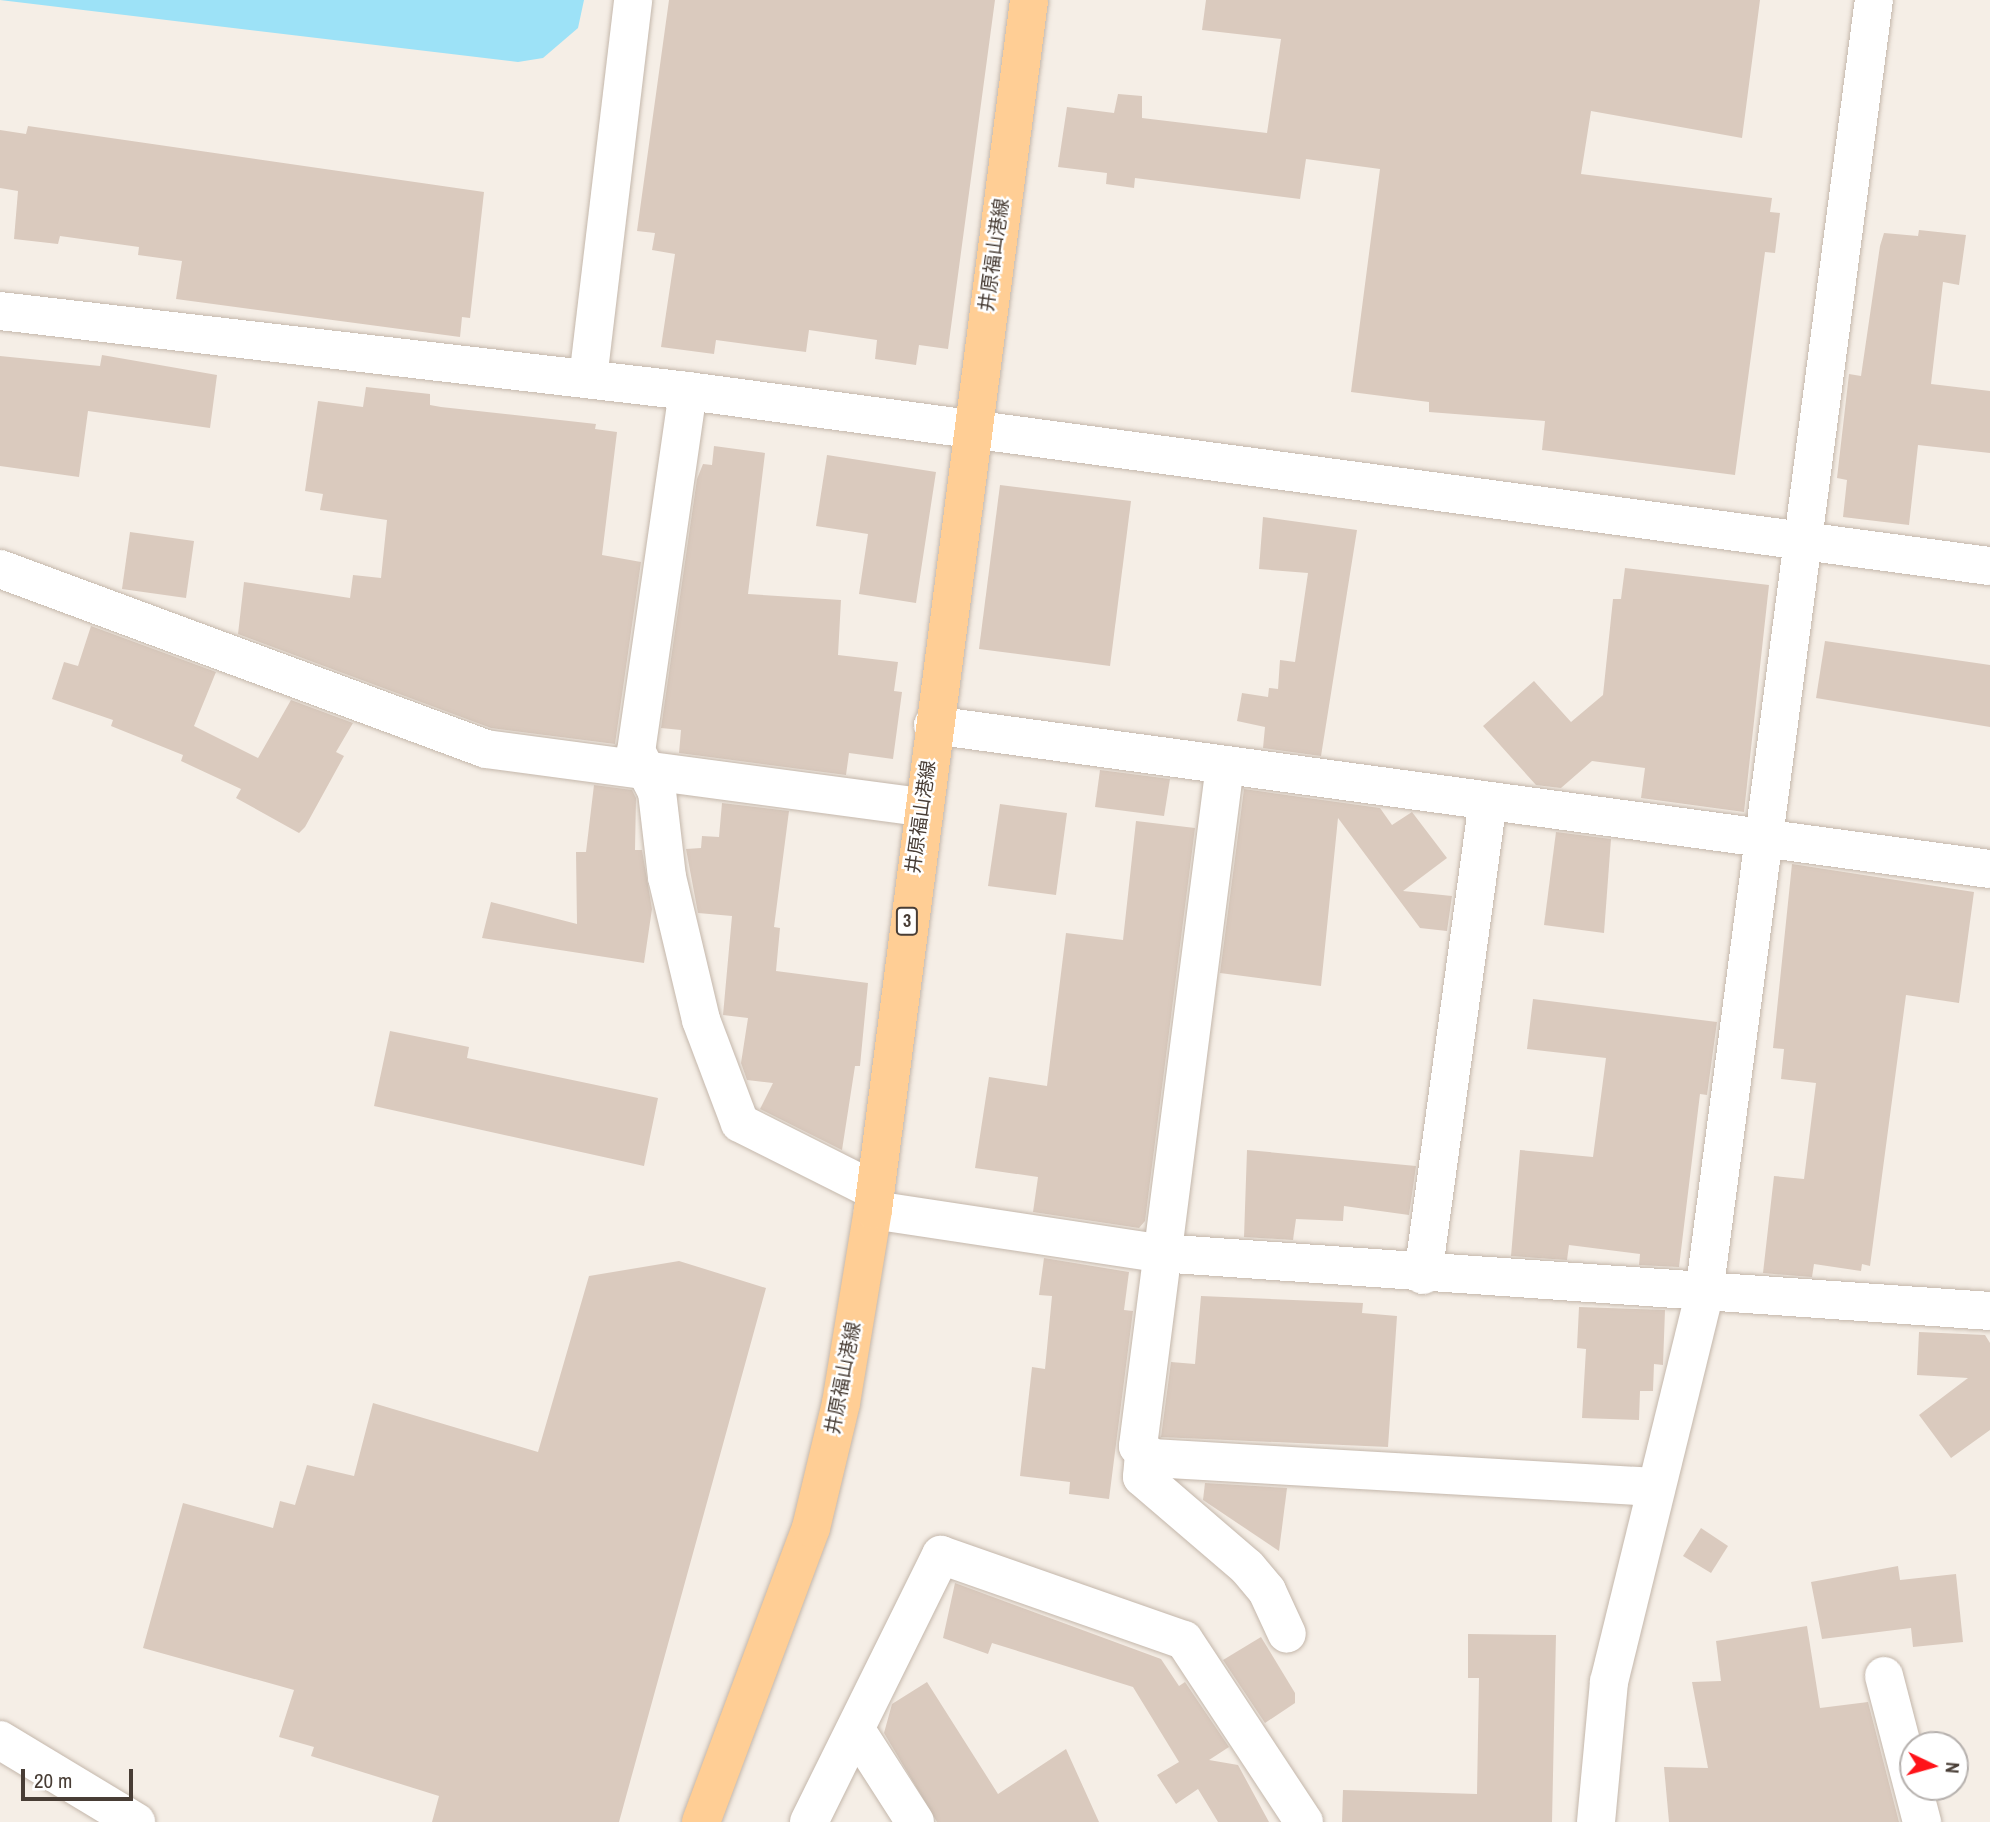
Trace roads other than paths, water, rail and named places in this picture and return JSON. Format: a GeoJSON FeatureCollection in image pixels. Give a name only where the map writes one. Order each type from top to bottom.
{"type":"FeatureCollection","features":[{"type":"Feature","properties":{"kind":"main road","name":"井原福山港線"},"geometry":{"type":"LineString","coordinates":[[701,1822],[811,1528],[841,1403],[874,1200],[921,807],[1029,0]]}},
{"type":"Feature","properties":{"kind":"street"},"geometry":{"type":"LineString","coordinates":[[588,379],[633,0]]}},
{"type":"Feature","properties":{"kind":"street"},"geometry":{"type":"LineString","coordinates":[[1596,1822],[1605,1703],[1655,1487],[1704,1294],[1806,541],[1874,0]]}},
{"type":"Feature","properties":{"kind":"street"},"geometry":{"type":"LineString","coordinates":[[0,311],[688,391],[970,432],[1990,566]]}},
{"type":"Feature","properties":{"kind":"street"},"geometry":{"type":"LineString","coordinates":[[688,391],[636,751],[657,792],[667,877],[701,1020],[740,1123],[874,1200],[1159,1253],[1423,1275],[1990,1311]]}},
{"type":"Feature","properties":{"kind":"street"},"geometry":{"type":"LineString","coordinates":[[0,569],[486,749],[646,775],[921,807]]}},
{"type":"Feature","properties":{"kind":"street"},"geometry":{"type":"LineString","coordinates":[[933,725],[1990,869]]}},
{"type":"Feature","properties":{"kind":"street"},"geometry":{"type":"LineString","coordinates":[[1225,765],[1159,1253],[1138,1446],[1144,1454],[1142,1478],[1247,1567],[1267,1591],[1287,1634]]}},
{"type":"Feature","properties":{"kind":"street"},"geometry":{"type":"LineString","coordinates":[[1423,1275],[1488,802]]}},
{"type":"Feature","properties":{"kind":"street"},"geometry":{"type":"LineString","coordinates":[[1144,1454],[1655,1487]]}},
{"type":"Feature","properties":{"kind":"street"},"geometry":{"type":"LineString","coordinates":[[809,1822],[941,1555],[1184,1640],[1304,1822]]}},
{"type":"Feature","properties":{"kind":"street"},"geometry":{"type":"LineString","coordinates":[[1884,1676],[1922,1822]]}},
{"type":"Feature","properties":{"kind":"street"},"geometry":{"type":"LineString","coordinates":[[856,1730],[915,1822]]}},
{"type":"Feature","properties":{"kind":"street"},"geometry":{"type":"LineString","coordinates":[[0,1741],[136,1822]]}},
{"type":"Feature","properties":{"kind":"water"},"geometry":{"type":"Polygon","coordinates":[[[0,0],[584,0],[578,28],[543,58],[518,62],[0,0]]]}}]}
